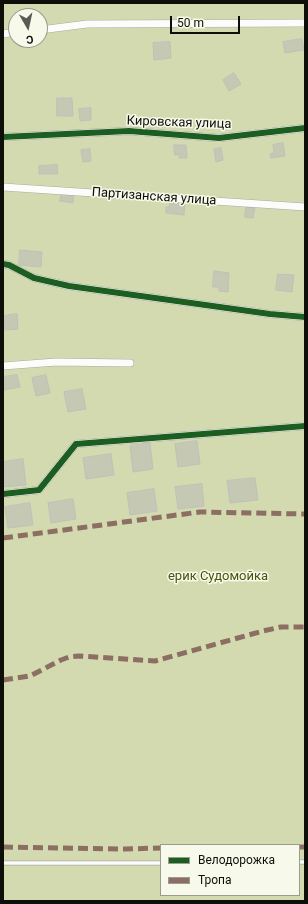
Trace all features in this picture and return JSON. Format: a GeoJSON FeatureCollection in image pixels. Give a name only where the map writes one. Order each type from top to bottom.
{"type":"FeatureCollection","features":[{"type":"Feature","properties":{"kind":"street"},"geometry":{"type":"LineString","coordinates":[[48,29],[87,24],[305,23]]}},
{"type":"Feature","properties":{"kind":"street","name":"Кировская улица"},"geometry":{"type":"LineString","coordinates":[[3,137],[129,131],[219,138],[305,128]]}},
{"type":"Feature","properties":{"kind":"street","name":"Партизанская улица"},"geometry":{"type":"LineString","coordinates":[[3,187],[305,207]]}},
{"type":"Feature","properties":{"kind":"street"},"geometry":{"type":"LineString","coordinates":[[3,264],[9,265],[34,278],[69,286],[270,314],[305,317]]}},
{"type":"Feature","properties":{"kind":"street"},"geometry":{"type":"LineString","coordinates":[[3,366],[56,362],[130,363]]}},
{"type":"Feature","properties":{"kind":"street"},"geometry":{"type":"LineString","coordinates":[[3,494],[39,490],[76,444],[305,426]]}},
{"type":"Feature","properties":{"kind":"lane"},"geometry":{"type":"LineString","coordinates":[[3,863],[160,863]]}},
{"type":"Feature","properties":{"kind":"green space","name":"ерик Судомойка"},"geometry":{"type":"Polygon","coordinates":[[[3,3],[305,3],[305,901],[3,901],[3,3]]]}},
{"type":"Feature","properties":{"kind":"building"},"geometry":{"type":"Polygon","coordinates":[[[302,39],[304,50],[285,53],[283,42],[302,39]]]}},
{"type":"Feature","properties":{"kind":"building"},"geometry":{"type":"Polygon","coordinates":[[[170,42],[171,58],[154,60],[153,43],[170,42]]]}},
{"type":"Feature","properties":{"kind":"building"},"geometry":{"type":"Polygon","coordinates":[[[234,73],[241,84],[229,91],[223,80],[234,73]]]}},
{"type":"Feature","properties":{"kind":"building"},"geometry":{"type":"Polygon","coordinates":[[[57,98],[72,98],[73,116],[57,116],[57,98]]]}},
{"type":"Feature","properties":{"kind":"building"},"geometry":{"type":"Polygon","coordinates":[[[91,108],[91,120],[80,121],[79,109],[91,108]]]}},
{"type":"Feature","properties":{"kind":"building"},"geometry":{"type":"Polygon","coordinates":[[[283,143],[285,156],[271,158],[270,154],[274,153],[273,145],[283,143]]]}},
{"type":"Feature","properties":{"kind":"building"},"geometry":{"type":"Polygon","coordinates":[[[174,145],[186,145],[187,158],[179,158],[179,154],[175,155],[174,145]]]}},
{"type":"Feature","properties":{"kind":"building"},"geometry":{"type":"Polygon","coordinates":[[[221,148],[223,160],[216,162],[214,149],[221,148]]]}},
{"type":"Feature","properties":{"kind":"building"},"geometry":{"type":"Polygon","coordinates":[[[90,149],[91,161],[83,162],[81,150],[90,149]]]}},
{"type":"Feature","properties":{"kind":"building"},"geometry":{"type":"Polygon","coordinates":[[[57,165],[58,174],[39,174],[39,166],[57,165]]]}},
{"type":"Feature","properties":{"kind":"building"},"geometry":{"type":"Polygon","coordinates":[[[62,192],[74,193],[73,203],[60,201],[62,192]]]}},
{"type":"Feature","properties":{"kind":"building"},"geometry":{"type":"Polygon","coordinates":[[[170,201],[185,202],[184,215],[166,213],[166,207],[169,207],[170,201]]]}},
{"type":"Feature","properties":{"kind":"building"},"geometry":{"type":"Polygon","coordinates":[[[246,207],[255,208],[253,218],[245,217],[246,207]]]}},
{"type":"Feature","properties":{"kind":"building"},"geometry":{"type":"Polygon","coordinates":[[[20,250],[42,252],[41,267],[19,265],[20,250]]]}},
{"type":"Feature","properties":{"kind":"building"},"geometry":{"type":"Polygon","coordinates":[[[214,271],[229,273],[228,292],[219,291],[219,287],[213,287],[214,271]]]}},
{"type":"Feature","properties":{"kind":"building"},"geometry":{"type":"Polygon","coordinates":[[[278,274],[294,275],[292,292],[276,290],[278,274]]]}},
{"type":"Feature","properties":{"kind":"building"},"geometry":{"type":"Polygon","coordinates":[[[17,314],[18,329],[5,330],[3,316],[17,314]]]}},
{"type":"Feature","properties":{"kind":"building"},"geometry":{"type":"Polygon","coordinates":[[[17,375],[20,387],[4,390],[3,377],[17,375]]]}},
{"type":"Feature","properties":{"kind":"building"},"geometry":{"type":"Polygon","coordinates":[[[46,375],[50,393],[36,396],[32,378],[46,375]]]}},
{"type":"Feature","properties":{"kind":"building"},"geometry":{"type":"Polygon","coordinates":[[[82,389],[86,409],[68,412],[64,392],[82,389]]]}},
{"type":"Feature","properties":{"kind":"building"},"geometry":{"type":"Polygon","coordinates":[[[197,441],[200,464],[178,467],[175,444],[197,441]]]}},
{"type":"Feature","properties":{"kind":"building"},"geometry":{"type":"Polygon","coordinates":[[[150,443],[153,469],[133,472],[130,446],[150,443]]]}},
{"type":"Feature","properties":{"kind":"building"},"geometry":{"type":"Polygon","coordinates":[[[111,454],[114,475],[86,479],[83,458],[111,454]]]}},
{"type":"Feature","properties":{"kind":"building"},"geometry":{"type":"Polygon","coordinates":[[[23,459],[26,485],[3,487],[3,462],[23,459]]]}},
{"type":"Feature","properties":{"kind":"building"},"geometry":{"type":"Polygon","coordinates":[[[255,478],[258,500],[230,503],[227,481],[255,478]]]}},
{"type":"Feature","properties":{"kind":"building"},"geometry":{"type":"Polygon","coordinates":[[[202,484],[204,506],[178,509],[175,487],[202,484]]]}},
{"type":"Feature","properties":{"kind":"building"},"geometry":{"type":"Polygon","coordinates":[[[154,489],[157,511],[130,515],[127,493],[154,489]]]}},
{"type":"Feature","properties":{"kind":"building"},"geometry":{"type":"Polygon","coordinates":[[[73,499],[76,519],[51,523],[48,503],[73,499]]]}},
{"type":"Feature","properties":{"kind":"building"},"geometry":{"type":"Polygon","coordinates":[[[30,503],[33,525],[8,528],[5,507],[30,503]]]}},
{"type":"Feature","properties":{"kind":"marked path"},"geometry":{"type":"LineString","coordinates":[[3,538],[200,512],[305,514]]}},
{"type":"Feature","properties":{"kind":"marked path"},"geometry":{"type":"LineString","coordinates":[[3,680],[30,676],[69,657],[79,656],[155,661],[263,631],[281,627],[305,627]]}},
{"type":"Feature","properties":{"kind":"marked path"},"geometry":{"type":"LineString","coordinates":[[3,847],[125,849],[160,848]]}},
{"type":"Feature","properties":{"kind":"marked path"},"geometry":{"type":"LineString","coordinates":[[300,847],[305,847]]}},
{"type":"Feature","properties":{"kind":"cycle path"},"geometry":{"type":"LineString","coordinates":[[3,137],[129,131],[219,138],[305,128]]}},
{"type":"Feature","properties":{"kind":"cycle path"},"geometry":{"type":"LineString","coordinates":[[3,264],[9,265],[34,278],[69,286],[270,314],[305,317]]}},
{"type":"Feature","properties":{"kind":"cycle path"},"geometry":{"type":"LineString","coordinates":[[3,494],[39,490],[76,444],[305,426]]}}]}
